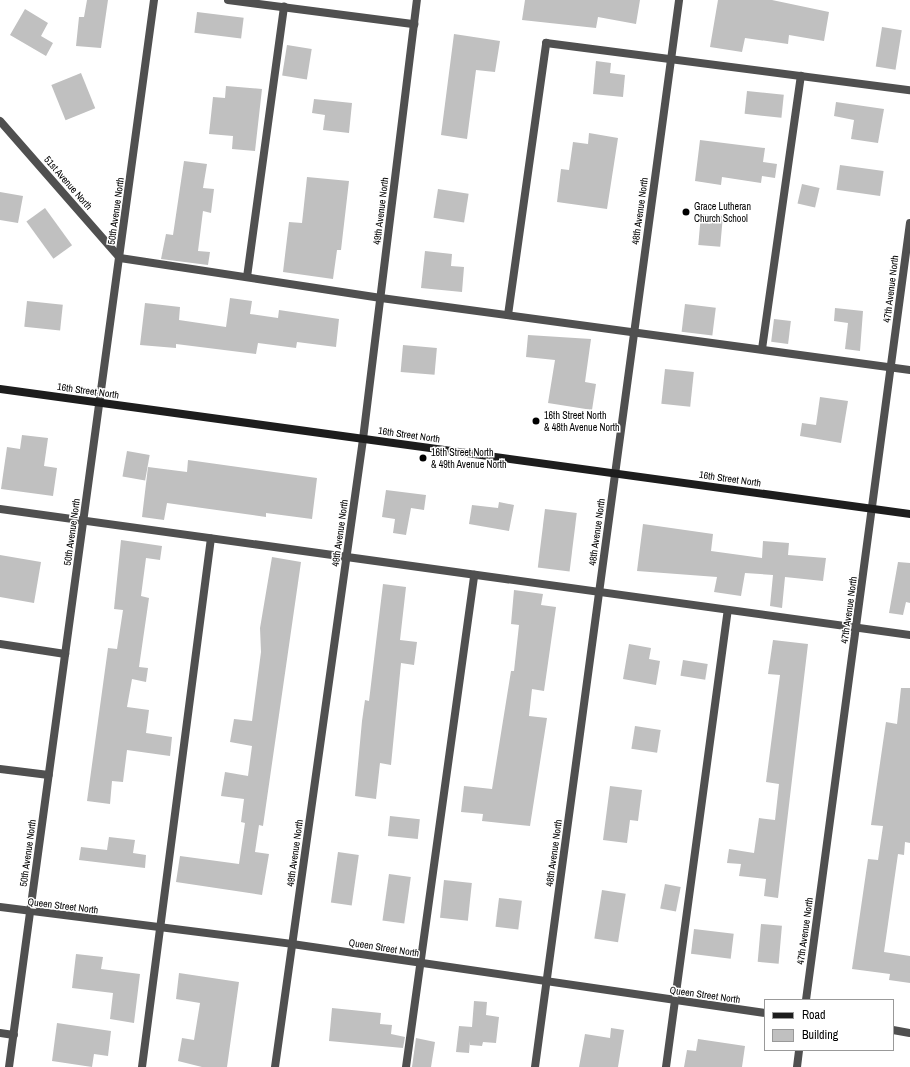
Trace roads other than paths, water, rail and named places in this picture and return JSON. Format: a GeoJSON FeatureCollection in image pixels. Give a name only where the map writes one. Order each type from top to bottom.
{"type":"FeatureCollection","features":[{"type":"Feature","properties":{"kind":"street","name":"50th Avenue North"},"geometry":{"type":"LineString","coordinates":[[9,1067],[154,0]]}},
{"type":"Feature","properties":{"kind":"street"},"geometry":{"type":"LineString","coordinates":[[228,0],[414,24]]}},
{"type":"Feature","properties":{"kind":"street","name":"49th Avenue North"},"geometry":{"type":"LineString","coordinates":[[275,1067],[363,439],[417,0]]}},
{"type":"Feature","properties":{"kind":"street","name":"48th Avenue North"},"geometry":{"type":"LineString","coordinates":[[535,1067],[679,0]]}},
{"type":"Feature","properties":{"kind":"street"},"geometry":{"type":"LineString","coordinates":[[247,277],[284,7]]}},
{"type":"Feature","properties":{"kind":"street"},"geometry":{"type":"LineString","coordinates":[[508,315],[546,44],[910,90]]}},
{"type":"Feature","properties":{"kind":"street"},"geometry":{"type":"LineString","coordinates":[[762,349],[801,76]]}},
{"type":"Feature","properties":{"kind":"street","name":"51st Avenue North"},"geometry":{"type":"LineString","coordinates":[[0,121],[120,258]]}},
{"type":"Feature","properties":{"kind":"street","name":"47th Avenue North"},"geometry":{"type":"LineString","coordinates":[[806,999],[873,509],[910,223]]}},
{"type":"Feature","properties":{"kind":"street"},"geometry":{"type":"LineString","coordinates":[[120,258],[380,298],[634,331],[910,370]]}},
{"type":"Feature","properties":{"kind":"street","name":"16th Street North"},"geometry":{"type":"LineString","coordinates":[[0,389],[910,514]]}},
{"type":"Feature","properties":{"kind":"street"},"geometry":{"type":"LineString","coordinates":[[0,509],[910,635]]}},
{"type":"Feature","properties":{"kind":"street"},"geometry":{"type":"LineString","coordinates":[[142,1067],[211,538]]}},
{"type":"Feature","properties":{"kind":"street"},"geometry":{"type":"LineString","coordinates":[[406,1067],[474,575]]}},
{"type":"Feature","properties":{"kind":"street"},"geometry":{"type":"LineString","coordinates":[[666,1067],[728,610]]}},
{"type":"Feature","properties":{"kind":"street"},"geometry":{"type":"LineString","coordinates":[[0,644],[65,654]]}},
{"type":"Feature","properties":{"kind":"street"},"geometry":{"type":"LineString","coordinates":[[0,769],[49,775]]}},
{"type":"Feature","properties":{"kind":"street","name":"Queen Street North"},"geometry":{"type":"LineString","coordinates":[[0,907],[292,944],[546,983],[764,1013]]}},
{"type":"Feature","properties":{"kind":"street"},"geometry":{"type":"LineString","coordinates":[[894,1030],[910,1033]]}},
{"type":"Feature","properties":{"kind":"street"},"geometry":{"type":"LineString","coordinates":[[0,1033],[14,1036]]}},
{"type":"Feature","properties":{"kind":"street"},"geometry":{"type":"LineString","coordinates":[[797,1067],[799,1051]]}},
{"type":"Feature","properties":{"kind":"place","name":"Grace Lutheran Church School"},"geometry":{"type":"Point","coordinates":[686,212]}},
{"type":"Feature","properties":{"kind":"place","name":"16th Street North & 48th Avenue North"},"geometry":{"type":"Point","coordinates":[536,421]}},
{"type":"Feature","properties":{"kind":"place","name":"16th Street North & 49th Avenue North"},"geometry":{"type":"Point","coordinates":[423,458]}}]}
